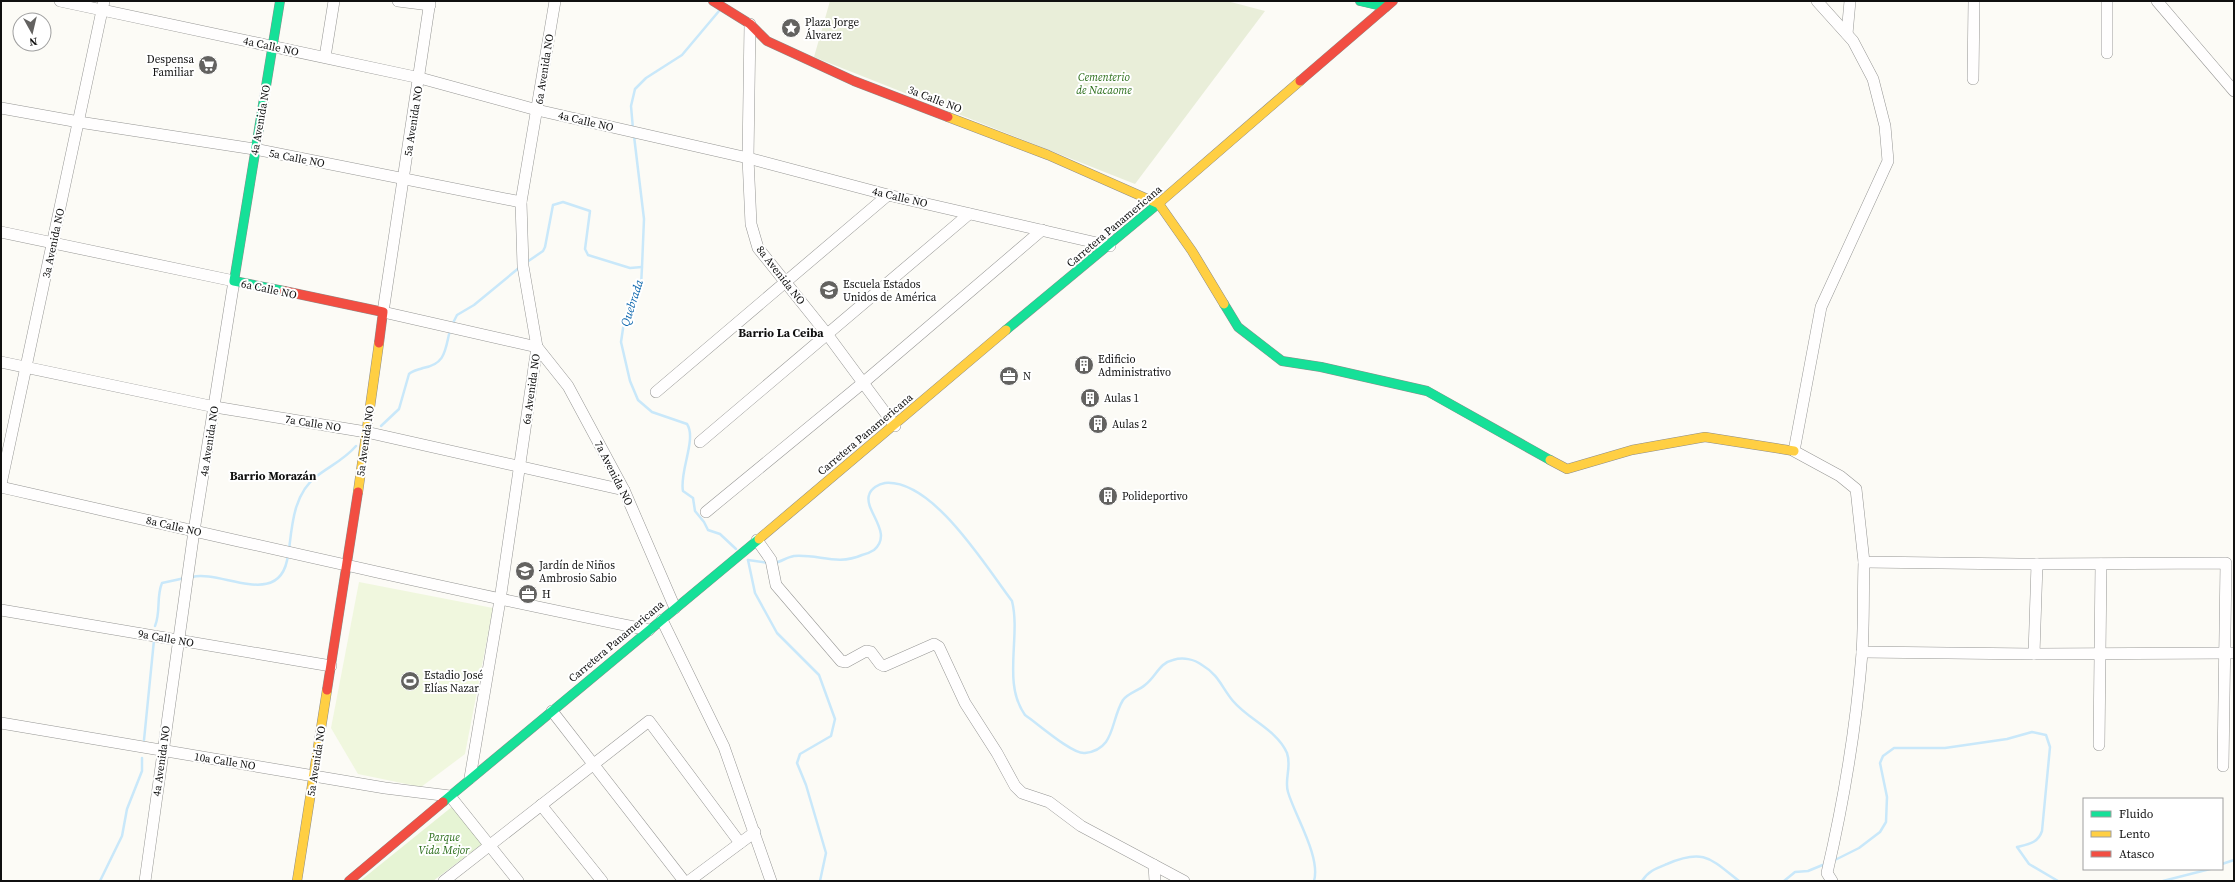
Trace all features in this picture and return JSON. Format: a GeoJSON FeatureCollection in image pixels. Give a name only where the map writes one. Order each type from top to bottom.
{"type":"FeatureCollection","features":[{"type":"Feature","properties":{"kind":"main road","name":"4a Avenida NO"},"geometry":{"type":"LineString","coordinates":[[234,281],[254,150],[280,1]]}},
{"type":"Feature","properties":{"kind":"main road","name":"3a Calle NO"},"geometry":{"type":"LineString","coordinates":[[712,1],[750,24],[767,41],[854,81],[1048,155],[1159,204]]}},
{"type":"Feature","properties":{"kind":"main road"},"geometry":{"type":"LineString","coordinates":[[1360,1],[1386,7]]}},
{"type":"Feature","properties":{"kind":"main road","name":"Carretera Panamericana"},"geometry":{"type":"LineString","coordinates":[[349,881],[470,778],[895,426],[1015,322],[1110,246],[1393,1]]}},
{"type":"Feature","properties":{"kind":"main road"},"geometry":{"type":"LineString","coordinates":[[1159,204],[1192,251],[1238,327],[1282,361],[1321,367],[1428,390],[1567,469],[1632,450],[1705,437],[1794,451]]}},
{"type":"Feature","properties":{"kind":"main road","name":"6a Calle NO"},"geometry":{"type":"LineString","coordinates":[[234,281],[383,312]]}},
{"type":"Feature","properties":{"kind":"main road","name":"5a Avenida NO"},"geometry":{"type":"LineString","coordinates":[[297,881],[347,567],[383,312]]}},
{"type":"Feature","properties":{"kind":"street","name":"4a Calle NO"},"geometry":{"type":"LineString","coordinates":[[60,1],[103,6],[273,47],[420,78],[537,110],[650,137],[748,158],[888,195],[1110,246]]}},
{"type":"Feature","properties":{"kind":"street"},"geometry":{"type":"LineString","coordinates":[[325,57],[334,1]]}},
{"type":"Feature","properties":{"kind":"street"},"geometry":{"type":"LineString","coordinates":[[398,1],[430,3]]}},
{"type":"Feature","properties":{"kind":"street","name":"6a Avenida NO"},"geometry":{"type":"LineString","coordinates":[[470,778],[500,600],[537,347],[523,266],[521,202],[555,1]]}},
{"type":"Feature","properties":{"kind":"street"},"geometry":{"type":"LineString","coordinates":[[1817,1],[1853,41],[1873,79],[1885,126],[1888,161],[1821,307],[1794,451],[1840,476],[1856,489],[1864,562],[1862,652],[1852,743],[1841,812],[1827,873],[1832,881]]}},
{"type":"Feature","properties":{"kind":"street"},"geometry":{"type":"LineString","coordinates":[[1847,34],[1850,1]]}},
{"type":"Feature","properties":{"kind":"street"},"geometry":{"type":"LineString","coordinates":[[1973,79],[1974,1]]}},
{"type":"Feature","properties":{"kind":"street"},"geometry":{"type":"LineString","coordinates":[[2107,1],[2107,53]]}},
{"type":"Feature","properties":{"kind":"street"},"geometry":{"type":"LineString","coordinates":[[2157,1],[2234,91]]}},
{"type":"Feature","properties":{"kind":"street","name":"5a Avenida NO"},"geometry":{"type":"LineString","coordinates":[[383,312],[420,78],[430,3]]}},
{"type":"Feature","properties":{"kind":"street","name":"3a Avenida NO"},"geometry":{"type":"LineString","coordinates":[[1,484],[103,6]]}},
{"type":"Feature","properties":{"kind":"street","name":"8a Avenida NO"},"geometry":{"type":"LineString","coordinates":[[750,24],[748,158],[751,224],[758,248],[864,382],[895,426]]}},
{"type":"Feature","properties":{"kind":"street","name":"5a Calle NO"},"geometry":{"type":"LineString","coordinates":[[1,108],[254,150],[521,202]]}},
{"type":"Feature","properties":{"kind":"street"},"geometry":{"type":"LineString","coordinates":[[656,392],[888,195]]}},
{"type":"Feature","properties":{"kind":"street"},"geometry":{"type":"LineString","coordinates":[[700,442],[970,214]]}},
{"type":"Feature","properties":{"kind":"street"},"geometry":{"type":"LineString","coordinates":[[706,512],[864,382],[1042,230]]}},
{"type":"Feature","properties":{"kind":"street","name":"6a Calle NO"},"geometry":{"type":"LineString","coordinates":[[1,232],[234,281]]}},
{"type":"Feature","properties":{"kind":"street","name":"4a Avenida NO"},"geometry":{"type":"LineString","coordinates":[[145,881],[194,531],[234,281]]}},
{"type":"Feature","properties":{"kind":"street","name":"6a Calle NO"},"geometry":{"type":"LineString","coordinates":[[383,312],[439,326],[537,347]]}},
{"type":"Feature","properties":{"kind":"street","name":"7a Avenida NO"},"geometry":{"type":"LineString","coordinates":[[537,347],[568,386],[624,490],[675,608]]}},
{"type":"Feature","properties":{"kind":"street","name":"7a Calle NO"},"geometry":{"type":"LineString","coordinates":[[1,362],[215,407],[366,432],[624,490]]}},
{"type":"Feature","properties":{"kind":"street","name":"8a Calle NO"},"geometry":{"type":"LineString","coordinates":[[1,487],[291,552],[347,567],[649,630]]}},
{"type":"Feature","properties":{"kind":"street"},"geometry":{"type":"LineString","coordinates":[[757,540],[771,560],[776,585],[841,660],[846,662],[866,651],[871,652],[880,664],[884,666],[934,644],[939,647],[965,703],[997,753],[1015,786],[1022,793],[1049,802],[1081,826],[1184,881]]}},
{"type":"Feature","properties":{"kind":"street"},"geometry":{"type":"LineString","coordinates":[[1864,562],[2037,564],[2226,563],[2230,653],[2223,766]]}},
{"type":"Feature","properties":{"kind":"street"},"geometry":{"type":"LineString","coordinates":[[2034,654],[2037,564]]}},
{"type":"Feature","properties":{"kind":"street"},"geometry":{"type":"LineString","coordinates":[[2099,745],[2101,564]]}},
{"type":"Feature","properties":{"kind":"street","name":"9a Calle NO"},"geometry":{"type":"LineString","coordinates":[[1,610],[331,666]]}},
{"type":"Feature","properties":{"kind":"street"},"geometry":{"type":"LineString","coordinates":[[662,620],[714,723],[755,832],[771,881]]}},
{"type":"Feature","properties":{"kind":"street"},"geometry":{"type":"LineString","coordinates":[[1862,652],[2034,654],[2100,652],[2230,653]]}},
{"type":"Feature","properties":{"kind":"street"},"geometry":{"type":"LineString","coordinates":[[552,711],[684,881]]}},
{"type":"Feature","properties":{"kind":"street"},"geometry":{"type":"LineString","coordinates":[[444,881],[649,721],[740,843]]}},
{"type":"Feature","properties":{"kind":"street","name":"10a Calle NO"},"geometry":{"type":"LineString","coordinates":[[1,723],[385,788],[450,796]]}},
{"type":"Feature","properties":{"kind":"street"},"geometry":{"type":"LineString","coordinates":[[450,796],[518,881]]}},
{"type":"Feature","properties":{"kind":"street"},"geometry":{"type":"LineString","coordinates":[[541,805],[602,881]]}},
{"type":"Feature","properties":{"kind":"street"},"geometry":{"type":"LineString","coordinates":[[689,881],[755,832]]}},
{"type":"Feature","properties":{"kind":"street"},"geometry":{"type":"LineString","coordinates":[[1154,865],[1155,881]]}},
{"type":"Feature","properties":{"kind":"green space","name":"Cementerio de Nacaome"},"geometry":{"type":"Polygon","coordinates":[[[830,1],[1227,1],[1265,11],[1135,184],[814,57],[830,1]]]}},
{"type":"Feature","properties":{"kind":"green space","name":"Estadio José Elías Nazar"},"geometry":{"type":"Polygon","coordinates":[[[359,582],[493,608],[465,754],[421,787],[358,774],[331,728],[359,582]]]}},
{"type":"Feature","properties":{"kind":"green space","name":"Parque Vida Mejor"},"geometry":{"type":"Polygon","coordinates":[[[453,806],[482,844],[433,881],[360,881],[453,806]]]}},
{"type":"Feature","properties":{"kind":"waterway","name":"Quebrada"},"geometry":{"type":"LineString","coordinates":[[633,129],[631,106],[635,89],[646,78],[682,55],[719,11]]}},
{"type":"Feature","properties":{"kind":"waterway","name":"Quebrada"},"geometry":{"type":"LineString","coordinates":[[634,136],[644,219],[641,286],[624,322],[621,342],[630,381],[638,400],[652,412],[687,424],[690,430],[690,438],[683,475],[683,491],[693,498],[695,511],[704,522],[708,530],[720,534],[736,549]]}},
{"type":"Feature","properties":{"kind":"waterway"},"geometry":{"type":"LineString","coordinates":[[527,262],[543,251],[553,205],[563,202],[590,211],[585,249],[588,255],[630,268],[642,267]]}},
{"type":"Feature","properties":{"kind":"waterway"},"geometry":{"type":"LineString","coordinates":[[452,325],[457,315],[474,305],[520,267]]}},
{"type":"Feature","properties":{"kind":"waterway"},"geometry":{"type":"LineString","coordinates":[[381,426],[399,409],[409,374],[431,366],[443,355],[450,330]]}},
{"type":"Feature","properties":{"kind":"waterway"},"geometry":{"type":"LineString","coordinates":[[289,550],[293,520],[303,491],[317,476],[342,459],[356,446]]}},
{"type":"Feature","properties":{"kind":"waterway"},"geometry":{"type":"LineString","coordinates":[[774,563],[794,556],[844,560],[870,552],[874,550],[879,543],[881,536],[880,529],[870,508],[869,495],[873,488],[885,483],[903,486],[921,495],[957,528],[1012,601],[1015,630],[1013,674],[1018,702],[1025,715],[1072,749],[1085,753],[1095,750],[1102,746],[1111,733],[1123,700],[1149,682],[1164,664],[1173,660],[1181,659],[1196,661],[1212,673],[1240,708],[1277,738],[1287,753],[1289,763],[1287,782],[1288,792],[1311,849],[1314,860],[1314,881]]}},
{"type":"Feature","properties":{"kind":"waterway"},"geometry":{"type":"LineString","coordinates":[[192,577],[204,576],[248,584],[262,584],[274,581],[283,572],[288,555]]}},
{"type":"Feature","properties":{"kind":"waterway"},"geometry":{"type":"LineString","coordinates":[[748,560],[769,563]]}},
{"type":"Feature","properties":{"kind":"waterway"},"geometry":{"type":"LineString","coordinates":[[748,560],[755,593],[777,633],[819,675],[835,719],[831,736],[800,754],[797,763],[806,785],[826,853],[820,881]]}},
{"type":"Feature","properties":{"kind":"waterway"},"geometry":{"type":"LineString","coordinates":[[155,626],[162,583],[185,578]]}},
{"type":"Feature","properties":{"kind":"waterway"},"geometry":{"type":"LineString","coordinates":[[144,740],[154,640]]}},
{"type":"Feature","properties":{"kind":"waterway"},"geometry":{"type":"LineString","coordinates":[[1833,861],[1859,848],[1880,832],[1886,822],[1887,797],[1880,763],[1883,756],[1894,748],[1945,748],[2007,739],[2032,732],[2046,735],[2050,747],[2042,831],[2035,841],[2017,847],[2029,864],[2058,881]]}},
{"type":"Feature","properties":{"kind":"waterway"},"geometry":{"type":"LineString","coordinates":[[100,881],[122,836],[127,809],[142,771],[142,758]]}},
{"type":"Feature","properties":{"kind":"waterway"},"geometry":{"type":"LineString","coordinates":[[1642,881],[1653,870],[1680,859],[1690,857],[1706,858],[1714,862],[1739,881]]}},
{"type":"Feature","properties":{"kind":"waterway"},"geometry":{"type":"LineString","coordinates":[[2223,864],[2234,860]]}},
{"type":"Feature","properties":{"kind":"waterway"},"geometry":{"type":"LineString","coordinates":[[1784,881],[1795,872],[1808,871],[1825,864]]}},
{"type":"Feature","properties":{"kind":"waterway"},"geometry":{"type":"LineString","coordinates":[[2163,881],[2206,870]]}},
{"type":"Feature","properties":{"kind":"traffic: fast"},"geometry":{"type":"LineString","coordinates":[[280,1],[234,281],[284,291]]}},
{"type":"Feature","properties":{"kind":"traffic: fast"},"geometry":{"type":"LineString","coordinates":[[1360,1],[1386,7]]}},
{"type":"Feature","properties":{"kind":"traffic: fast"},"geometry":{"type":"LineString","coordinates":[[1006,330],[1159,203]]}},
{"type":"Feature","properties":{"kind":"traffic: fast"},"geometry":{"type":"LineString","coordinates":[[1224,304],[1238,327],[1282,361],[1321,367],[1427,391],[1550,460]]}},
{"type":"Feature","properties":{"kind":"traffic: fast"},"geometry":{"type":"LineString","coordinates":[[443,802],[759,539]]}},
{"type":"Feature","properties":{"kind":"traffic: slow"},"geometry":{"type":"LineString","coordinates":[[1159,203],[1300,81]]}},
{"type":"Feature","properties":{"kind":"traffic: slow"},"geometry":{"type":"LineString","coordinates":[[948,117],[1048,155],[1159,204],[1192,251],[1224,304]]}},
{"type":"Feature","properties":{"kind":"traffic: slow"},"geometry":{"type":"LineString","coordinates":[[759,539],[1006,330]]}},
{"type":"Feature","properties":{"kind":"traffic: slow"},"geometry":{"type":"LineString","coordinates":[[358,492],[379,343]]}},
{"type":"Feature","properties":{"kind":"traffic: slow"},"geometry":{"type":"LineString","coordinates":[[1550,460],[1567,469],[1632,450],[1705,437],[1794,451]]}},
{"type":"Feature","properties":{"kind":"traffic: slow"},"geometry":{"type":"LineString","coordinates":[[297,881],[327,690]]}},
{"type":"Feature","properties":{"kind":"traffic: jam"},"geometry":{"type":"LineString","coordinates":[[713,1],[750,24],[767,41],[854,81],[948,117]]}},
{"type":"Feature","properties":{"kind":"traffic: jam"},"geometry":{"type":"LineString","coordinates":[[1300,81],[1393,1]]}},
{"type":"Feature","properties":{"kind":"traffic: jam"},"geometry":{"type":"LineString","coordinates":[[284,291],[383,312],[379,343]]}},
{"type":"Feature","properties":{"kind":"traffic: jam"},"geometry":{"type":"LineString","coordinates":[[327,690],[358,492]]}},
{"type":"Feature","properties":{"kind":"traffic: jam"},"geometry":{"type":"LineString","coordinates":[[349,881],[443,802]]}},
{"type":"Feature","properties":{"kind":"place","name":"Plaza Jorge Álvarez"},"geometry":{"type":"Point","coordinates":[791,28]}},
{"type":"Feature","properties":{"kind":"place","name":"Despensa Familiar"},"geometry":{"type":"Point","coordinates":[208,65]}},
{"type":"Feature","properties":{"kind":"place","name":"Escuela Estados Unidos de América"},"geometry":{"type":"Point","coordinates":[829,290]}},
{"type":"Feature","properties":{"kind":"place","name":"Edificio Administrativo"},"geometry":{"type":"Point","coordinates":[1084,365]}},
{"type":"Feature","properties":{"kind":"place","name":"N"},"geometry":{"type":"Point","coordinates":[1009,376]}},
{"type":"Feature","properties":{"kind":"place","name":"Aulas 1"},"geometry":{"type":"Point","coordinates":[1090,398]}},
{"type":"Feature","properties":{"kind":"place","name":"Aulas 2"},"geometry":{"type":"Point","coordinates":[1098,424]}},
{"type":"Feature","properties":{"kind":"place","name":"Polideportivo"},"geometry":{"type":"Point","coordinates":[1108,496]}},
{"type":"Feature","properties":{"kind":"place","name":"Jardín de Niños Ambrosio Sabio"},"geometry":{"type":"Point","coordinates":[525,571]}},
{"type":"Feature","properties":{"kind":"place","name":"H"},"geometry":{"type":"Point","coordinates":[528,594]}},
{"type":"Feature","properties":{"kind":"place","name":"Estadio José Elías Nazar"},"geometry":{"type":"Point","coordinates":[410,681]}},
{"type":"Feature","properties":{"kind":"district","name":"Barrio La Ceiba"},"geometry":{"type":"Point","coordinates":[781,333]}},
{"type":"Feature","properties":{"kind":"district","name":"Barrio Morazán"},"geometry":{"type":"Point","coordinates":[273,476]}}]}
